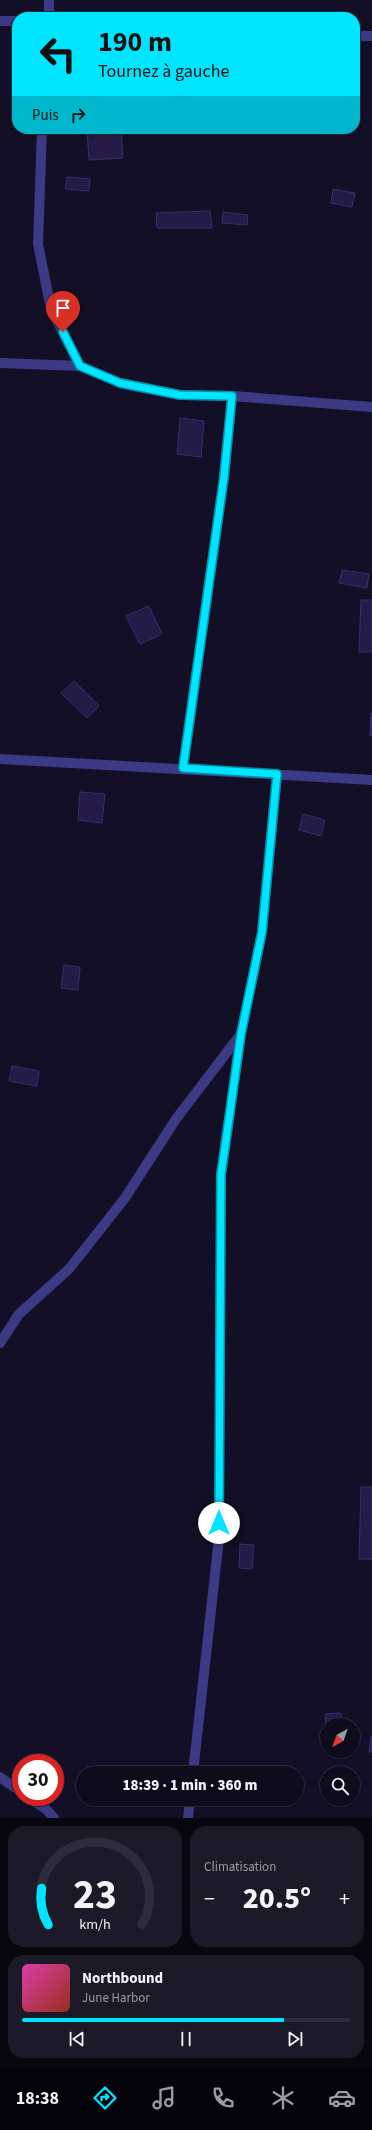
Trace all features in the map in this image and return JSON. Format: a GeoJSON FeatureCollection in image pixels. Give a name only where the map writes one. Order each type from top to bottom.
{"type":"FeatureCollection","features":[{"type":"Feature","properties":{"kind":"street"},"geometry":{"type":"LineString","coordinates":[[49,0],[49,12]]}},
{"type":"Feature","properties":{"kind":"street"},"geometry":{"type":"LineString","coordinates":[[0,21],[12,21]]}},
{"type":"Feature","properties":{"kind":"street"},"geometry":{"type":"LineString","coordinates":[[360,36],[372,36]]}},
{"type":"Feature","properties":{"kind":"street"},"geometry":{"type":"LineString","coordinates":[[42,134],[38,244],[51,309],[80,366]]}},
{"type":"Feature","properties":{"kind":"street"},"geometry":{"type":"LineString","coordinates":[[0,363],[80,366],[120,383],[172,394],[232,396],[372,408]]}},
{"type":"Feature","properties":{"kind":"street"},"geometry":{"type":"LineString","coordinates":[[183,768],[224,477],[232,396]]}},
{"type":"Feature","properties":{"kind":"street"},"geometry":{"type":"LineString","coordinates":[[0,759],[183,768],[372,780]]}},
{"type":"Feature","properties":{"kind":"street"},"geometry":{"type":"LineString","coordinates":[[194,1766],[219,1538],[221,1175],[241,1034],[262,932],[277,774]]}},
{"type":"Feature","properties":{"kind":"street"},"geometry":{"type":"LineString","coordinates":[[0,1343],[19,1314],[69,1269],[125,1198],[176,1119],[241,1034]]}},
{"type":"Feature","properties":{"kind":"street"},"geometry":{"type":"LineString","coordinates":[[0,1777],[12,1786]]}},
{"type":"Feature","properties":{"kind":"street"},"geometry":{"type":"LineString","coordinates":[[42,1806],[54,1818]]}},
{"type":"Feature","properties":{"kind":"street"},"geometry":{"type":"LineString","coordinates":[[188,1818],[189,1806]]}},
{"type":"Feature","properties":{"kind":"building"},"geometry":{"type":"Polygon","coordinates":[[[87,134],[121,134],[123,158],[89,160],[87,134]]]}},
{"type":"Feature","properties":{"kind":"building"},"geometry":{"type":"Polygon","coordinates":[[[67,177],[90,179],[89,191],[65,189],[67,177]]]}},
{"type":"Feature","properties":{"kind":"building"},"geometry":{"type":"Polygon","coordinates":[[[333,189],[355,193],[352,207],[331,203],[333,189]]]}},
{"type":"Feature","properties":{"kind":"building"},"geometry":{"type":"Polygon","coordinates":[[[210,211],[212,228],[157,228],[156,213],[210,211]]]}},
{"type":"Feature","properties":{"kind":"building"},"geometry":{"type":"Polygon","coordinates":[[[223,212],[248,215],[247,225],[222,223],[223,212]]]}},
{"type":"Feature","properties":{"kind":"building"},"geometry":{"type":"Polygon","coordinates":[[[180,418],[204,421],[201,457],[177,454],[180,418]]]}},
{"type":"Feature","properties":{"kind":"building"},"geometry":{"type":"Polygon","coordinates":[[[342,570],[369,574],[367,588],[339,583],[342,570]]]}},
{"type":"Feature","properties":{"kind":"building"},"geometry":{"type":"Polygon","coordinates":[[[361,600],[372,600],[372,652],[359,652],[361,600]]]}},
{"type":"Feature","properties":{"kind":"building"},"geometry":{"type":"Polygon","coordinates":[[[149,606],[162,634],[140,644],[126,616],[149,606]]]}},
{"type":"Feature","properties":{"kind":"building"},"geometry":{"type":"Polygon","coordinates":[[[74,681],[99,706],[87,718],[61,693],[74,681]]]}},
{"type":"Feature","properties":{"kind":"building"},"geometry":{"type":"Polygon","coordinates":[[[371,713],[372,736],[370,736],[371,713]]]}},
{"type":"Feature","properties":{"kind":"building"},"geometry":{"type":"Polygon","coordinates":[[[80,792],[105,794],[102,823],[78,820],[80,792]]]}},
{"type":"Feature","properties":{"kind":"building"},"geometry":{"type":"Polygon","coordinates":[[[303,814],[325,820],[321,836],[299,830],[303,814]]]}},
{"type":"Feature","properties":{"kind":"building"},"geometry":{"type":"Polygon","coordinates":[[[64,965],[80,967],[78,990],[61,988],[64,965]]]}},
{"type":"Feature","properties":{"kind":"building"},"geometry":{"type":"Polygon","coordinates":[[[12,1066],[39,1071],[37,1086],[9,1081],[12,1066]]]}},
{"type":"Feature","properties":{"kind":"building"},"geometry":{"type":"Polygon","coordinates":[[[361,1487],[372,1487],[372,1559],[359,1559],[361,1487]]]}},
{"type":"Feature","properties":{"kind":"building"},"geometry":{"type":"Polygon","coordinates":[[[240,1544],[254,1545],[252,1569],[239,1568],[240,1544]]]}},
{"type":"Feature","properties":{"kind":"building"},"geometry":{"type":"Polygon","coordinates":[[[341,1713],[341,1718],[325,1718],[325,1714],[341,1713]]]}},
{"type":"Feature","properties":{"kind":"building"},"geometry":{"type":"Polygon","coordinates":[[[371,1736],[372,1752],[369,1752],[371,1736]]]}},
{"type":"Feature","properties":{"kind":"route"},"geometry":{"type":"LineString","coordinates":[[63,332],[80,366],[120,383],[180,395],[232,396],[224,477],[209,591],[199,647],[183,768],[277,774],[262,932],[241,1034],[221,1175],[219,1523]]}}]}
